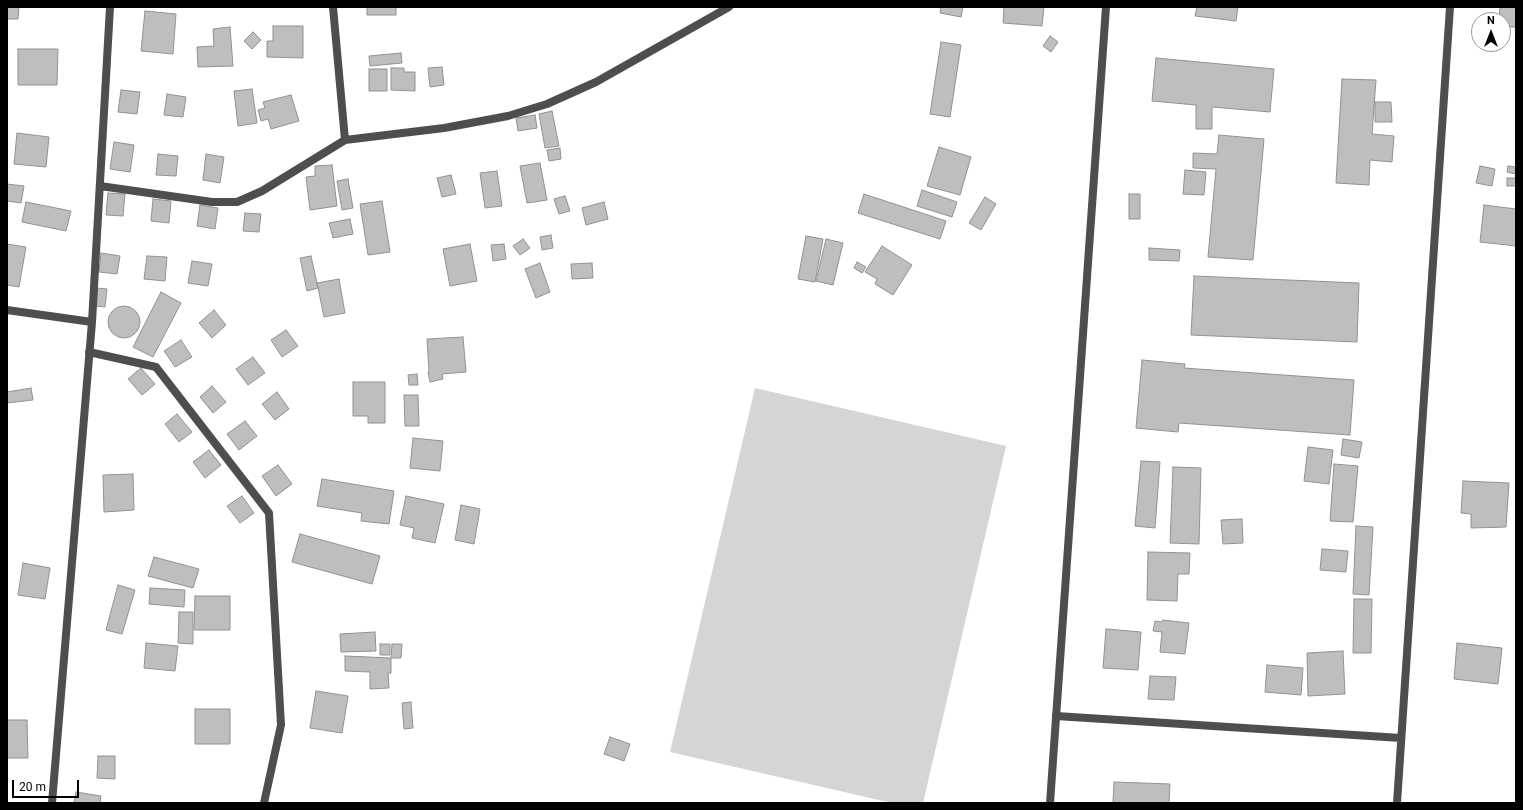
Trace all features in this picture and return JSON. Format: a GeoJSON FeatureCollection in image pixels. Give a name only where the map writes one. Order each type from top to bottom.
{"type":"FeatureCollection","features":[{"type":"Feature","properties":{"kind":"street"},"geometry":{"type":"LineString","coordinates":[[52,803],[92,322],[110,7]]}},
{"type":"Feature","properties":{"kind":"street"},"geometry":{"type":"LineString","coordinates":[[333,7],[345,140]]}},
{"type":"Feature","properties":{"kind":"street"},"geometry":{"type":"LineString","coordinates":[[100,186],[212,202],[237,202],[262,191],[345,140],[444,128],[508,116],[547,104],[596,82],[729,7]]}},
{"type":"Feature","properties":{"kind":"street"},"geometry":{"type":"LineString","coordinates":[[1050,803],[1106,7]]}},
{"type":"Feature","properties":{"kind":"street"},"geometry":{"type":"LineString","coordinates":[[1397,803],[1450,7]]}},
{"type":"Feature","properties":{"kind":"street"},"geometry":{"type":"LineString","coordinates":[[7,310],[92,322]]}},
{"type":"Feature","properties":{"kind":"street"},"geometry":{"type":"LineString","coordinates":[[89,352],[156,367],[269,513],[281,725],[264,803]]}},
{"type":"Feature","properties":{"kind":"street"},"geometry":{"type":"LineString","coordinates":[[1056,716],[1401,738]]}},
{"type":"Feature","properties":{"kind":"shaded area"},"geometry":{"type":"Polygon","coordinates":[[[755,388],[1006,446],[923,803],[892,803],[670,752],[755,388]]]}},
{"type":"Feature","properties":{"kind":"building"},"geometry":{"type":"Polygon","coordinates":[[[7,7],[19,7],[18,19],[7,19],[7,7]]]}},
{"type":"Feature","properties":{"kind":"building"},"geometry":{"type":"Polygon","coordinates":[[[367,7],[396,7],[396,15],[367,15],[367,7]]]}},
{"type":"Feature","properties":{"kind":"building"},"geometry":{"type":"Polygon","coordinates":[[[941,7],[963,7],[961,17],[940,13],[941,7]]]}},
{"type":"Feature","properties":{"kind":"building"},"geometry":{"type":"Polygon","coordinates":[[[1004,7],[1044,7],[1042,26],[1003,23],[1004,7]]]}},
{"type":"Feature","properties":{"kind":"building"},"geometry":{"type":"Polygon","coordinates":[[[1197,7],[1238,7],[1236,21],[1195,16],[1197,7]]]}},
{"type":"Feature","properties":{"kind":"building"},"geometry":{"type":"Polygon","coordinates":[[[1500,7],[1516,7],[1516,27],[1511,27],[1511,12],[1500,12],[1500,7]]]}},
{"type":"Feature","properties":{"kind":"building"},"geometry":{"type":"Polygon","coordinates":[[[145,11],[176,14],[173,54],[141,51],[145,11]]]}},
{"type":"Feature","properties":{"kind":"building"},"geometry":{"type":"Polygon","coordinates":[[[273,26],[303,26],[303,58],[267,57],[267,41],[273,41],[273,26]]]}},
{"type":"Feature","properties":{"kind":"building"},"geometry":{"type":"Polygon","coordinates":[[[230,27],[233,66],[198,67],[197,47],[214,46],[213,29],[230,27]]]}},
{"type":"Feature","properties":{"kind":"building"},"geometry":{"type":"Polygon","coordinates":[[[253,32],[261,40],[252,49],[244,41],[253,32]]]}},
{"type":"Feature","properties":{"kind":"building"},"geometry":{"type":"Polygon","coordinates":[[[1050,36],[1058,42],[1051,52],[1043,46],[1050,36]]]}},
{"type":"Feature","properties":{"kind":"building"},"geometry":{"type":"Polygon","coordinates":[[[941,42],[961,45],[950,117],[930,114],[941,42]]]}},
{"type":"Feature","properties":{"kind":"building"},"geometry":{"type":"Polygon","coordinates":[[[18,49],[58,49],[57,85],[18,85],[18,49]]]}},
{"type":"Feature","properties":{"kind":"building"},"geometry":{"type":"Polygon","coordinates":[[[401,53],[402,63],[370,66],[369,56],[401,53]]]}},
{"type":"Feature","properties":{"kind":"building"},"geometry":{"type":"Polygon","coordinates":[[[1156,58],[1274,69],[1270,112],[1212,107],[1212,129],[1196,129],[1196,105],[1152,101],[1156,58]]]}},
{"type":"Feature","properties":{"kind":"building"},"geometry":{"type":"Polygon","coordinates":[[[442,67],[444,85],[430,87],[428,68],[442,67]]]}},
{"type":"Feature","properties":{"kind":"building"},"geometry":{"type":"Polygon","coordinates":[[[391,68],[404,68],[404,72],[415,72],[415,91],[391,90],[391,68]]]}},
{"type":"Feature","properties":{"kind":"building"},"geometry":{"type":"Polygon","coordinates":[[[369,69],[387,69],[387,91],[369,91],[369,69]]]}},
{"type":"Feature","properties":{"kind":"building"},"geometry":{"type":"Polygon","coordinates":[[[1342,79],[1376,80],[1372,134],[1394,136],[1392,162],[1370,160],[1369,185],[1336,183],[1342,79]]]}},
{"type":"Feature","properties":{"kind":"building"},"geometry":{"type":"Polygon","coordinates":[[[252,89],[257,123],[238,126],[234,91],[252,89]]]}},
{"type":"Feature","properties":{"kind":"building"},"geometry":{"type":"Polygon","coordinates":[[[121,90],[140,92],[137,114],[118,112],[121,90]]]}},
{"type":"Feature","properties":{"kind":"building"},"geometry":{"type":"Polygon","coordinates":[[[167,94],[186,97],[183,117],[164,115],[167,94]]]}},
{"type":"Feature","properties":{"kind":"building"},"geometry":{"type":"Polygon","coordinates":[[[291,95],[299,121],[271,129],[268,119],[261,121],[258,110],[265,108],[263,102],[291,95]]]}},
{"type":"Feature","properties":{"kind":"building"},"geometry":{"type":"Polygon","coordinates":[[[1375,102],[1391,102],[1392,122],[1375,122],[1375,102]]]}},
{"type":"Feature","properties":{"kind":"building"},"geometry":{"type":"Polygon","coordinates":[[[552,111],[559,146],[545,148],[539,114],[552,111]]]}},
{"type":"Feature","properties":{"kind":"building"},"geometry":{"type":"Polygon","coordinates":[[[535,115],[537,128],[518,131],[516,118],[535,115]]]}},
{"type":"Feature","properties":{"kind":"building"},"geometry":{"type":"Polygon","coordinates":[[[17,133],[49,137],[46,167],[14,164],[17,133]]]}},
{"type":"Feature","properties":{"kind":"building"},"geometry":{"type":"Polygon","coordinates":[[[1219,135],[1264,139],[1253,260],[1208,257],[1216,169],[1193,168],[1193,153],[1217,154],[1219,135]]]}},
{"type":"Feature","properties":{"kind":"building"},"geometry":{"type":"Polygon","coordinates":[[[114,142],[134,145],[130,172],[110,169],[114,142]]]}},
{"type":"Feature","properties":{"kind":"building"},"geometry":{"type":"Polygon","coordinates":[[[939,147],[971,157],[960,195],[927,186],[939,147]]]}},
{"type":"Feature","properties":{"kind":"building"},"geometry":{"type":"Polygon","coordinates":[[[560,148],[561,159],[549,161],[547,150],[560,148]]]}},
{"type":"Feature","properties":{"kind":"building"},"geometry":{"type":"Polygon","coordinates":[[[158,154],[178,156],[176,176],[156,175],[158,154]]]}},
{"type":"Feature","properties":{"kind":"building"},"geometry":{"type":"Polygon","coordinates":[[[206,154],[224,157],[220,183],[203,180],[206,154]]]}},
{"type":"Feature","properties":{"kind":"building"},"geometry":{"type":"Polygon","coordinates":[[[540,163],[547,200],[527,203],[520,166],[540,163]]]}},
{"type":"Feature","properties":{"kind":"building"},"geometry":{"type":"Polygon","coordinates":[[[332,165],[337,206],[310,210],[306,177],[315,176],[315,166],[332,165]]]}},
{"type":"Feature","properties":{"kind":"building"},"geometry":{"type":"Polygon","coordinates":[[[1480,166],[1495,169],[1492,186],[1476,183],[1480,166]]]}},
{"type":"Feature","properties":{"kind":"building"},"geometry":{"type":"Polygon","coordinates":[[[1508,166],[1516,167],[1516,174],[1507,172],[1508,166]]]}},
{"type":"Feature","properties":{"kind":"building"},"geometry":{"type":"Polygon","coordinates":[[[1185,170],[1206,172],[1204,195],[1183,194],[1185,170]]]}},
{"type":"Feature","properties":{"kind":"building"},"geometry":{"type":"Polygon","coordinates":[[[497,171],[502,206],[485,208],[480,173],[497,171]]]}},
{"type":"Feature","properties":{"kind":"building"},"geometry":{"type":"Polygon","coordinates":[[[451,175],[456,194],[442,197],[437,178],[451,175]]]}},
{"type":"Feature","properties":{"kind":"building"},"geometry":{"type":"Polygon","coordinates":[[[1507,178],[1516,178],[1516,186],[1507,186],[1507,178]]]}},
{"type":"Feature","properties":{"kind":"building"},"geometry":{"type":"Polygon","coordinates":[[[348,179],[353,208],[342,210],[337,181],[348,179]]]}},
{"type":"Feature","properties":{"kind":"building"},"geometry":{"type":"Polygon","coordinates":[[[7,184],[24,186],[21,203],[7,201],[7,184]]]}},
{"type":"Feature","properties":{"kind":"building"},"geometry":{"type":"Polygon","coordinates":[[[922,190],[957,202],[952,217],[917,206],[922,190]]]}},
{"type":"Feature","properties":{"kind":"building"},"geometry":{"type":"Polygon","coordinates":[[[108,193],[125,194],[123,216],[106,215],[108,193]]]}},
{"type":"Feature","properties":{"kind":"building"},"geometry":{"type":"Polygon","coordinates":[[[864,194],[946,221],[940,239],[858,213],[864,194]]]}},
{"type":"Feature","properties":{"kind":"building"},"geometry":{"type":"Polygon","coordinates":[[[1129,194],[1140,194],[1140,219],[1129,219],[1129,194]]]}},
{"type":"Feature","properties":{"kind":"building"},"geometry":{"type":"Polygon","coordinates":[[[565,196],[570,211],[559,214],[554,199],[565,196]]]}},
{"type":"Feature","properties":{"kind":"building"},"geometry":{"type":"Polygon","coordinates":[[[985,197],[996,204],[981,230],[969,223],[985,197]]]}},
{"type":"Feature","properties":{"kind":"building"},"geometry":{"type":"Polygon","coordinates":[[[153,199],[171,201],[169,223],[151,221],[153,199]]]}},
{"type":"Feature","properties":{"kind":"building"},"geometry":{"type":"Polygon","coordinates":[[[382,201],[390,252],[368,255],[360,204],[382,201]]]}},
{"type":"Feature","properties":{"kind":"building"},"geometry":{"type":"Polygon","coordinates":[[[26,202],[71,211],[66,231],[22,222],[26,202]]]}},
{"type":"Feature","properties":{"kind":"building"},"geometry":{"type":"Polygon","coordinates":[[[604,202],[608,219],[586,225],[582,208],[604,202]]]}},
{"type":"Feature","properties":{"kind":"building"},"geometry":{"type":"Polygon","coordinates":[[[200,205],[218,208],[215,229],[197,226],[200,205]]]}},
{"type":"Feature","properties":{"kind":"building"},"geometry":{"type":"Polygon","coordinates":[[[1484,205],[1516,209],[1516,246],[1480,242],[1484,205]]]}},
{"type":"Feature","properties":{"kind":"building"},"geometry":{"type":"Polygon","coordinates":[[[245,213],[261,214],[259,232],[243,231],[245,213]]]}},
{"type":"Feature","properties":{"kind":"building"},"geometry":{"type":"Polygon","coordinates":[[[350,219],[353,234],[333,238],[329,223],[350,219]]]}},
{"type":"Feature","properties":{"kind":"building"},"geometry":{"type":"Polygon","coordinates":[[[551,235],[553,248],[542,250],[540,237],[551,235]]]}},
{"type":"Feature","properties":{"kind":"building"},"geometry":{"type":"Polygon","coordinates":[[[806,236],[823,239],[815,282],[798,279],[806,236]]]}},
{"type":"Feature","properties":{"kind":"building"},"geometry":{"type":"Polygon","coordinates":[[[523,239],[530,248],[520,255],[513,246],[523,239]]]}},
{"type":"Feature","properties":{"kind":"building"},"geometry":{"type":"Polygon","coordinates":[[[826,239],[843,243],[833,285],[816,281],[826,239]]]}},
{"type":"Feature","properties":{"kind":"building"},"geometry":{"type":"Polygon","coordinates":[[[7,244],[26,247],[19,287],[7,285],[7,244]]]}},
{"type":"Feature","properties":{"kind":"building"},"geometry":{"type":"Polygon","coordinates":[[[470,244],[477,281],[450,286],[443,249],[470,244]]]}},
{"type":"Feature","properties":{"kind":"building"},"geometry":{"type":"Polygon","coordinates":[[[504,244],[506,259],[493,261],[491,245],[504,244]]]}},
{"type":"Feature","properties":{"kind":"building"},"geometry":{"type":"Polygon","coordinates":[[[882,246],[912,265],[893,295],[875,284],[877,279],[865,272],[882,246]]]}},
{"type":"Feature","properties":{"kind":"building"},"geometry":{"type":"Polygon","coordinates":[[[1149,248],[1180,250],[1179,261],[1149,260],[1149,248]]]}},
{"type":"Feature","properties":{"kind":"building"},"geometry":{"type":"Polygon","coordinates":[[[101,253],[120,256],[117,274],[99,272],[101,253]]]}},
{"type":"Feature","properties":{"kind":"building"},"geometry":{"type":"Polygon","coordinates":[[[147,256],[167,257],[165,281],[144,279],[147,256]]]}},
{"type":"Feature","properties":{"kind":"building"},"geometry":{"type":"Polygon","coordinates":[[[311,256],[318,288],[307,291],[300,258],[311,256]]]}},
{"type":"Feature","properties":{"kind":"building"},"geometry":{"type":"Polygon","coordinates":[[[192,261],[212,264],[208,286],[188,283],[192,261]]]}},
{"type":"Feature","properties":{"kind":"building"},"geometry":{"type":"Polygon","coordinates":[[[857,262],[866,267],[862,273],[854,268],[857,262]]]}},
{"type":"Feature","properties":{"kind":"building"},"geometry":{"type":"Polygon","coordinates":[[[540,263],[550,292],[536,298],[525,269],[540,263]]]}},
{"type":"Feature","properties":{"kind":"building"},"geometry":{"type":"Polygon","coordinates":[[[592,263],[593,278],[572,279],[571,264],[592,263]]]}},
{"type":"Feature","properties":{"kind":"building"},"geometry":{"type":"Polygon","coordinates":[[[1194,276],[1359,283],[1357,342],[1191,335],[1194,276]]]}},
{"type":"Feature","properties":{"kind":"building"},"geometry":{"type":"Polygon","coordinates":[[[339,279],[345,313],[324,317],[317,283],[339,279]]]}},
{"type":"Feature","properties":{"kind":"building"},"geometry":{"type":"Polygon","coordinates":[[[97,288],[107,289],[105,307],[95,306],[97,288]]]}},
{"type":"Feature","properties":{"kind":"building"},"geometry":{"type":"Polygon","coordinates":[[[161,292],[181,303],[153,357],[133,347],[161,292]]]}},
{"type":"Feature","properties":{"kind":"building"},"geometry":{"type":"Polygon","coordinates":[[[121,306],[127,306],[137,313],[140,322],[139,328],[133,335],[127,338],[121,338],[111,331],[108,325],[108,319],[115,309],[121,306]]]}},
{"type":"Feature","properties":{"kind":"building"},"geometry":{"type":"Polygon","coordinates":[[[214,310],[226,325],[212,338],[199,323],[214,310]]]}},
{"type":"Feature","properties":{"kind":"building"},"geometry":{"type":"Polygon","coordinates":[[[286,330],[298,346],[282,357],[271,340],[286,330]]]}},
{"type":"Feature","properties":{"kind":"building"},"geometry":{"type":"Polygon","coordinates":[[[463,337],[466,372],[442,374],[443,379],[430,382],[428,372],[427,339],[463,337]]]}},
{"type":"Feature","properties":{"kind":"building"},"geometry":{"type":"Polygon","coordinates":[[[181,340],[192,357],[175,367],[164,351],[181,340]]]}},
{"type":"Feature","properties":{"kind":"building"},"geometry":{"type":"Polygon","coordinates":[[[253,357],[265,373],[248,385],[236,369],[253,357]]]}},
{"type":"Feature","properties":{"kind":"building"},"geometry":{"type":"Polygon","coordinates":[[[1142,360],[1185,364],[1184,368],[1354,380],[1350,435],[1179,423],[1178,432],[1136,428],[1142,360]]]}},
{"type":"Feature","properties":{"kind":"building"},"geometry":{"type":"Polygon","coordinates":[[[141,368],[155,384],[142,395],[128,379],[141,368]]]}},
{"type":"Feature","properties":{"kind":"building"},"geometry":{"type":"Polygon","coordinates":[[[417,374],[418,385],[409,385],[408,375],[417,374]]]}},
{"type":"Feature","properties":{"kind":"building"},"geometry":{"type":"Polygon","coordinates":[[[353,382],[385,382],[385,423],[368,423],[368,416],[353,416],[353,382]]]}},
{"type":"Feature","properties":{"kind":"building"},"geometry":{"type":"Polygon","coordinates":[[[212,386],[226,402],[213,413],[200,397],[212,386]]]}},
{"type":"Feature","properties":{"kind":"building"},"geometry":{"type":"Polygon","coordinates":[[[31,388],[33,400],[7,403],[7,392],[31,388]]]}},
{"type":"Feature","properties":{"kind":"building"},"geometry":{"type":"Polygon","coordinates":[[[277,392],[289,409],[275,420],[262,404],[277,392]]]}},
{"type":"Feature","properties":{"kind":"building"},"geometry":{"type":"Polygon","coordinates":[[[404,395],[418,395],[419,426],[405,426],[404,395]]]}},
{"type":"Feature","properties":{"kind":"building"},"geometry":{"type":"Polygon","coordinates":[[[177,414],[192,432],[179,442],[165,424],[177,414]]]}},
{"type":"Feature","properties":{"kind":"building"},"geometry":{"type":"Polygon","coordinates":[[[245,421],[257,436],[239,450],[227,434],[245,421]]]}},
{"type":"Feature","properties":{"kind":"building"},"geometry":{"type":"Polygon","coordinates":[[[413,438],[443,441],[440,471],[410,468],[413,438]]]}},
{"type":"Feature","properties":{"kind":"building"},"geometry":{"type":"Polygon","coordinates":[[[1343,439],[1362,442],[1359,458],[1341,455],[1343,439]]]}},
{"type":"Feature","properties":{"kind":"building"},"geometry":{"type":"Polygon","coordinates":[[[1308,447],[1333,450],[1329,484],[1304,481],[1308,447]]]}},
{"type":"Feature","properties":{"kind":"building"},"geometry":{"type":"Polygon","coordinates":[[[209,450],[221,465],[205,478],[193,462],[209,450]]]}},
{"type":"Feature","properties":{"kind":"building"},"geometry":{"type":"Polygon","coordinates":[[[1141,461],[1160,462],[1155,528],[1135,526],[1141,461]]]}},
{"type":"Feature","properties":{"kind":"building"},"geometry":{"type":"Polygon","coordinates":[[[1334,464],[1358,466],[1353,522],[1330,521],[1334,464]]]}},
{"type":"Feature","properties":{"kind":"building"},"geometry":{"type":"Polygon","coordinates":[[[278,465],[292,484],[276,496],[262,476],[278,465]]]}},
{"type":"Feature","properties":{"kind":"building"},"geometry":{"type":"Polygon","coordinates":[[[1173,467],[1201,468],[1199,544],[1170,543],[1173,467]]]}},
{"type":"Feature","properties":{"kind":"building"},"geometry":{"type":"Polygon","coordinates":[[[133,474],[134,510],[104,512],[103,475],[133,474]]]}},
{"type":"Feature","properties":{"kind":"building"},"geometry":{"type":"Polygon","coordinates":[[[322,479],[394,491],[389,524],[361,521],[362,513],[317,506],[322,479]]]}},
{"type":"Feature","properties":{"kind":"building"},"geometry":{"type":"Polygon","coordinates":[[[1463,481],[1509,483],[1506,527],[1471,528],[1471,514],[1461,513],[1463,481]]]}},
{"type":"Feature","properties":{"kind":"building"},"geometry":{"type":"Polygon","coordinates":[[[242,496],[254,513],[240,523],[227,506],[242,496]]]}},
{"type":"Feature","properties":{"kind":"building"},"geometry":{"type":"Polygon","coordinates":[[[406,496],[444,504],[435,543],[412,538],[414,528],[400,525],[406,496]]]}},
{"type":"Feature","properties":{"kind":"building"},"geometry":{"type":"Polygon","coordinates":[[[461,505],[480,509],[474,544],[455,540],[461,505]]]}},
{"type":"Feature","properties":{"kind":"building"},"geometry":{"type":"Polygon","coordinates":[[[1242,519],[1243,543],[1223,544],[1221,520],[1242,519]]]}},
{"type":"Feature","properties":{"kind":"building"},"geometry":{"type":"Polygon","coordinates":[[[1356,526],[1373,527],[1369,595],[1353,594],[1356,526]]]}},
{"type":"Feature","properties":{"kind":"building"},"geometry":{"type":"Polygon","coordinates":[[[300,534],[380,556],[372,584],[292,562],[300,534]]]}},
{"type":"Feature","properties":{"kind":"building"},"geometry":{"type":"Polygon","coordinates":[[[1322,549],[1348,551],[1346,572],[1320,570],[1322,549]]]}},
{"type":"Feature","properties":{"kind":"building"},"geometry":{"type":"Polygon","coordinates":[[[1148,552],[1190,553],[1189,574],[1178,574],[1177,601],[1147,600],[1148,552]]]}},
{"type":"Feature","properties":{"kind":"building"},"geometry":{"type":"Polygon","coordinates":[[[154,557],[199,569],[193,588],[148,576],[154,557]]]}},
{"type":"Feature","properties":{"kind":"building"},"geometry":{"type":"Polygon","coordinates":[[[23,563],[50,568],[45,599],[18,595],[23,563]]]}},
{"type":"Feature","properties":{"kind":"building"},"geometry":{"type":"Polygon","coordinates":[[[118,585],[135,590],[122,634],[106,630],[118,585]]]}},
{"type":"Feature","properties":{"kind":"building"},"geometry":{"type":"Polygon","coordinates":[[[150,588],[185,590],[184,607],[149,604],[150,588]]]}},
{"type":"Feature","properties":{"kind":"building"},"geometry":{"type":"Polygon","coordinates":[[[195,596],[230,596],[230,630],[194,630],[195,596]]]}},
{"type":"Feature","properties":{"kind":"building"},"geometry":{"type":"Polygon","coordinates":[[[1354,599],[1372,599],[1371,653],[1353,653],[1354,599]]]}},
{"type":"Feature","properties":{"kind":"building"},"geometry":{"type":"Polygon","coordinates":[[[179,612],[193,612],[193,644],[178,643],[179,612]]]}},
{"type":"Feature","properties":{"kind":"building"},"geometry":{"type":"Polygon","coordinates":[[[1163,620],[1189,623],[1185,654],[1160,652],[1162,632],[1153,631],[1155,621],[1162,622],[1163,620]]]}},
{"type":"Feature","properties":{"kind":"building"},"geometry":{"type":"Polygon","coordinates":[[[1106,629],[1141,632],[1138,670],[1103,668],[1106,629]]]}},
{"type":"Feature","properties":{"kind":"building"},"geometry":{"type":"Polygon","coordinates":[[[375,632],[376,651],[341,652],[340,634],[375,632]]]}},
{"type":"Feature","properties":{"kind":"building"},"geometry":{"type":"Polygon","coordinates":[[[146,643],[178,646],[175,671],[144,668],[146,643]]]}},
{"type":"Feature","properties":{"kind":"building"},"geometry":{"type":"Polygon","coordinates":[[[1457,643],[1502,648],[1498,684],[1454,679],[1457,643]]]}},
{"type":"Feature","properties":{"kind":"building"},"geometry":{"type":"Polygon","coordinates":[[[380,644],[390,644],[390,655],[380,655],[380,644]]]}},
{"type":"Feature","properties":{"kind":"building"},"geometry":{"type":"Polygon","coordinates":[[[392,644],[402,644],[401,658],[391,658],[392,644]]]}},
{"type":"Feature","properties":{"kind":"building"},"geometry":{"type":"Polygon","coordinates":[[[1343,651],[1345,694],[1308,696],[1307,653],[1343,651]]]}},
{"type":"Feature","properties":{"kind":"building"},"geometry":{"type":"Polygon","coordinates":[[[345,656],[391,658],[391,673],[388,673],[389,688],[370,689],[370,672],[345,671],[345,656]]]}},
{"type":"Feature","properties":{"kind":"building"},"geometry":{"type":"Polygon","coordinates":[[[1267,665],[1303,668],[1301,695],[1265,692],[1267,665]]]}},
{"type":"Feature","properties":{"kind":"building"},"geometry":{"type":"Polygon","coordinates":[[[1150,676],[1176,677],[1174,700],[1148,699],[1150,676]]]}},
{"type":"Feature","properties":{"kind":"building"},"geometry":{"type":"Polygon","coordinates":[[[316,691],[348,696],[342,733],[310,728],[316,691]]]}},
{"type":"Feature","properties":{"kind":"building"},"geometry":{"type":"Polygon","coordinates":[[[411,702],[413,728],[404,729],[402,703],[411,702]]]}},
{"type":"Feature","properties":{"kind":"building"},"geometry":{"type":"Polygon","coordinates":[[[195,709],[230,709],[230,744],[195,744],[195,709]]]}},
{"type":"Feature","properties":{"kind":"building"},"geometry":{"type":"Polygon","coordinates":[[[7,720],[27,720],[28,758],[7,758],[7,720]]]}},
{"type":"Feature","properties":{"kind":"building"},"geometry":{"type":"Polygon","coordinates":[[[610,737],[630,744],[624,761],[604,754],[610,737]]]}},
{"type":"Feature","properties":{"kind":"building"},"geometry":{"type":"Polygon","coordinates":[[[98,756],[115,756],[115,779],[97,778],[98,756]]]}},
{"type":"Feature","properties":{"kind":"building"},"geometry":{"type":"Polygon","coordinates":[[[1114,782],[1170,784],[1169,803],[1113,803],[1114,782]]]}},
{"type":"Feature","properties":{"kind":"building"},"geometry":{"type":"Polygon","coordinates":[[[76,792],[101,796],[100,803],[74,803],[76,792]]]}}]}
